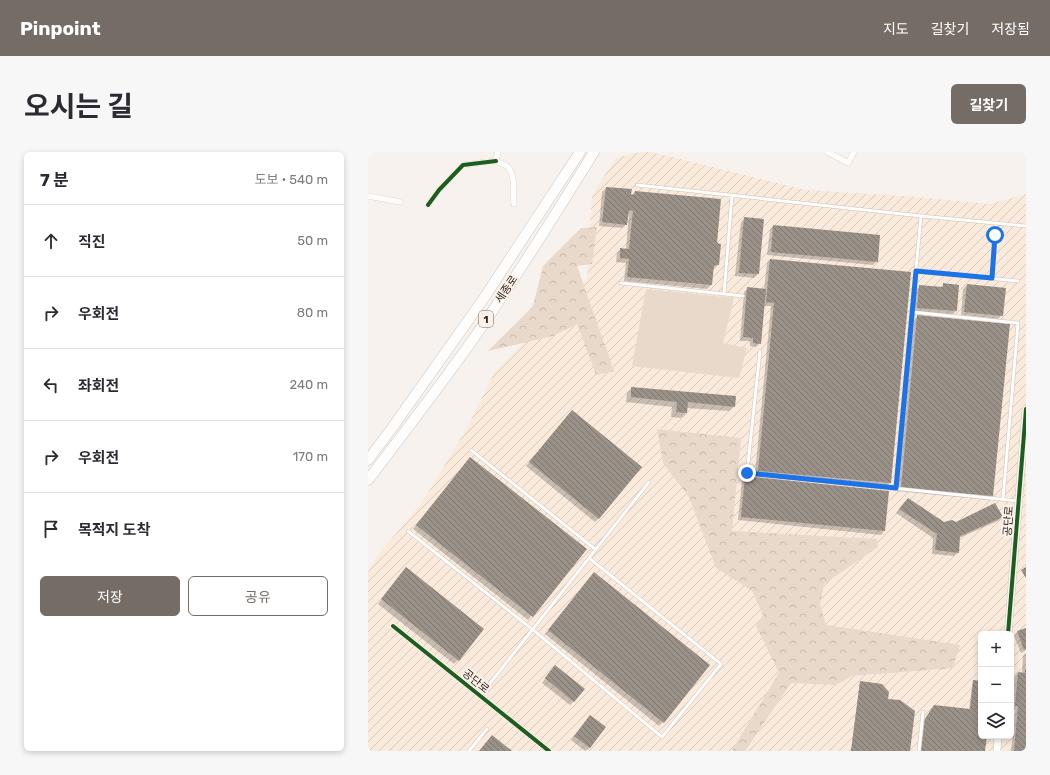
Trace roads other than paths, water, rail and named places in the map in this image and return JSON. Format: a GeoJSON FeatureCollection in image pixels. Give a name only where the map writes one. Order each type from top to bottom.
{"type":"FeatureCollection","features":[{"type":"Feature","properties":{"kind":"highway","name":"세종로"},"geometry":{"type":"LineString","coordinates":[[368,460],[482,301],[580,152]]}},
{"type":"Feature","properties":{"kind":"highway","name":"세종로"},"geometry":{"type":"LineString","coordinates":[[368,480],[474,338],[539,240],[594,152]]}},
{"type":"Feature","properties":{"kind":"street"},"geometry":{"type":"LineString","coordinates":[[496,161],[498,152]]}},
{"type":"Feature","properties":{"kind":"street"},"geometry":{"type":"LineString","coordinates":[[828,152],[848,163],[854,152]]}},
{"type":"Feature","properties":{"kind":"street"},"geometry":{"type":"LineString","coordinates":[[428,205],[448,180],[463,165],[496,161],[508,167],[511,173],[514,204]]}},
{"type":"Feature","properties":{"kind":"street"},"geometry":{"type":"LineString","coordinates":[[368,196],[400,202]]}},
{"type":"Feature","properties":{"kind":"street","name":"공단로"},"geometry":{"type":"LineString","coordinates":[[1008,631],[1026,409]]}},
{"type":"Feature","properties":{"kind":"street","name":"공단로"},"geometry":{"type":"LineString","coordinates":[[392,626],[549,751]]}},
{"type":"Feature","properties":{"kind":"street"},"geometry":{"type":"LineString","coordinates":[[997,751],[998,739]]}},
{"type":"Feature","properties":{"kind":"lane"},"geometry":{"type":"LineString","coordinates":[[637,185],[1026,226]]}},
{"type":"Feature","properties":{"kind":"lane"},"geometry":{"type":"LineString","coordinates":[[724,294],[732,195]]}},
{"type":"Feature","properties":{"kind":"lane"},"geometry":{"type":"LineString","coordinates":[[896,488],[921,216]]}},
{"type":"Feature","properties":{"kind":"lane"},"geometry":{"type":"LineString","coordinates":[[992,278],[996,223]]}},
{"type":"Feature","properties":{"kind":"lane"},"geometry":{"type":"LineString","coordinates":[[916,271],[1018,281]]}},
{"type":"Feature","properties":{"kind":"lane"},"geometry":{"type":"LineString","coordinates":[[621,283],[743,296]]}},
{"type":"Feature","properties":{"kind":"lane"},"geometry":{"type":"LineString","coordinates":[[912,312],[1018,323],[1003,499]]}},
{"type":"Feature","properties":{"kind":"lane"},"geometry":{"type":"LineString","coordinates":[[760,351],[747,473],[1019,501]]}},
{"type":"Feature","properties":{"kind":"lane"},"geometry":{"type":"LineString","coordinates":[[472,450],[595,549]]}},
{"type":"Feature","properties":{"kind":"lane"},"geometry":{"type":"LineString","coordinates":[[480,696],[649,482]]}},
{"type":"Feature","properties":{"kind":"lane"},"geometry":{"type":"LineString","coordinates":[[408,531],[532,629],[662,737],[721,664],[589,558]]}},
{"type":"Feature","properties":{"kind":"lane"},"geometry":{"type":"LineString","coordinates":[[918,751],[923,712]]}},
{"type":"Feature","properties":{"kind":"lane"},"geometry":{"type":"LineString","coordinates":[[469,751],[486,729]]}}]}
